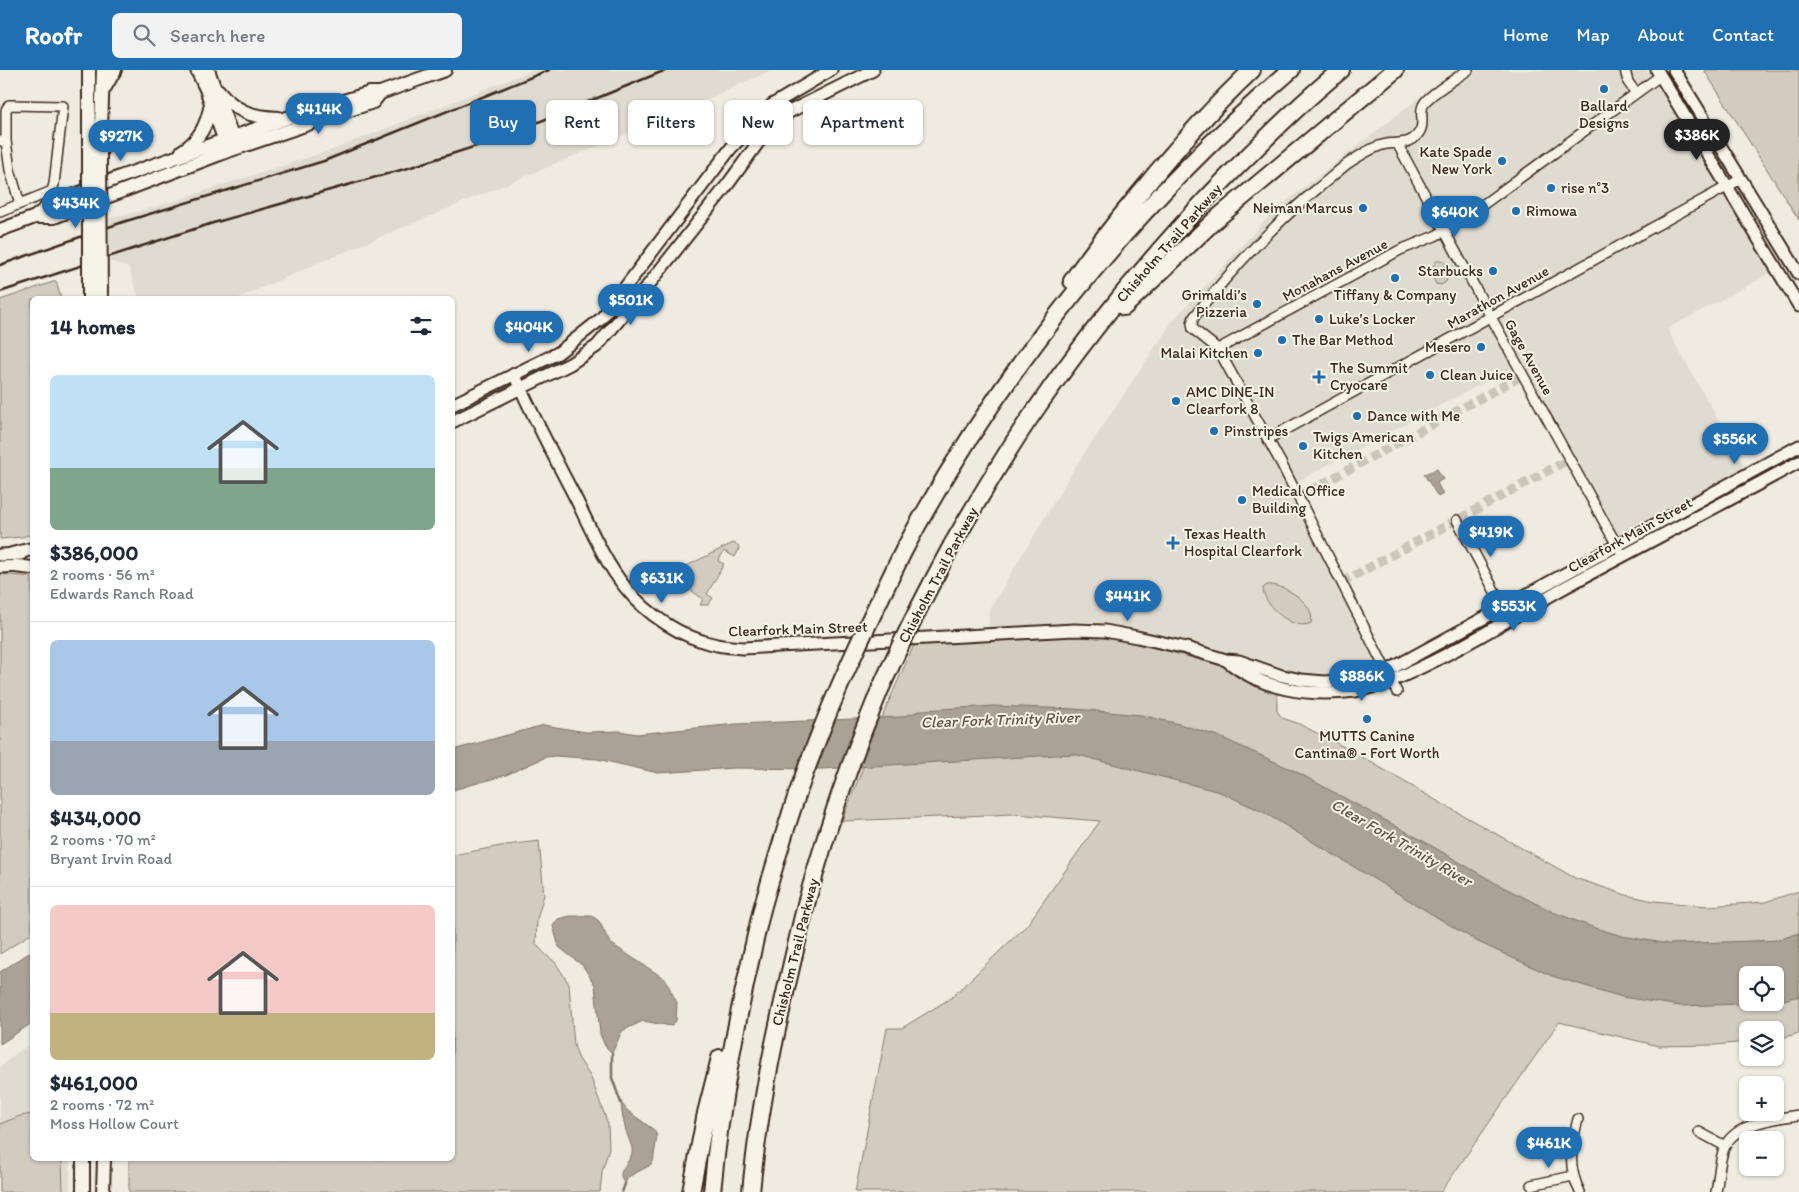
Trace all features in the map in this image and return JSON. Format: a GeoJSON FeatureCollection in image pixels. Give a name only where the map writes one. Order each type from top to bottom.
{"type":"FeatureCollection","features":[{"type":"Feature","properties":{"kind":"highway"},"geometry":{"type":"LineString","coordinates":[[712,1192],[722,1107],[742,992],[762,909],[784,834],[812,754],[848,665],[904,550],[953,463],[1086,261],[1120,216],[1188,135],[1252,70]]}},
{"type":"Feature","properties":{"kind":"highway"},"geometry":{"type":"LineString","coordinates":[[995,398],[1084,281],[1135,222],[1216,138],[1291,70]]}},
{"type":"Feature","properties":{"kind":"highway","name":"Chisholm Trail Parkway"},"geometry":{"type":"LineString","coordinates":[[752,1192],[753,1171],[769,1062],[806,904],[833,814],[873,706],[908,631],[952,545],[998,467],[1072,358],[1136,278],[1197,209],[1260,143],[1341,70]]}},
{"type":"Feature","properties":{"kind":"highway"},"geometry":{"type":"LineString","coordinates":[[1072,358],[1170,261],[1215,220],[1395,70]]}},
{"type":"Feature","properties":{"kind":"highway"},"geometry":{"type":"LineString","coordinates":[[691,1192],[706,1114],[722,1050],[742,992]]}},
{"type":"Feature","properties":{"kind":"main road"},"geometry":{"type":"LineString","coordinates":[[89,70],[100,296]]}},
{"type":"Feature","properties":{"kind":"main road"},"geometry":{"type":"LineString","coordinates":[[89,296],[94,158],[103,70]]}},
{"type":"Feature","properties":{"kind":"main road"},"geometry":{"type":"LineString","coordinates":[[102,94],[115,70]]}},
{"type":"Feature","properties":{"kind":"main road"},"geometry":{"type":"LineString","coordinates":[[196,70],[230,144]]}},
{"type":"Feature","properties":{"kind":"main road"},"geometry":{"type":"LineString","coordinates":[[208,70],[215,86],[230,144]]}},
{"type":"Feature","properties":{"kind":"main road"},"geometry":{"type":"LineString","coordinates":[[35,217],[54,217],[230,144],[286,118],[370,93],[380,93],[445,70]]}},
{"type":"Feature","properties":{"kind":"main road"},"geometry":{"type":"LineString","coordinates":[[215,86],[233,106],[247,114],[261,117],[286,118]]}},
{"type":"Feature","properties":{"kind":"main road"},"geometry":{"type":"LineString","coordinates":[[143,169],[373,102],[380,93]]}},
{"type":"Feature","properties":{"kind":"main road"},"geometry":{"type":"LineString","coordinates":[[0,230],[35,217],[50,205],[176,155],[198,138],[205,126],[212,104]]}},
{"type":"Feature","properties":{"kind":"main road"},"geometry":{"type":"LineString","coordinates":[[9,558],[30,550]]}},
{"type":"Feature","properties":{"kind":"main road"},"geometry":{"type":"LineString","coordinates":[[9,558],[30,567]]}},
{"type":"Feature","properties":{"kind":"main road"},"geometry":{"type":"LineString","coordinates":[[83,1192],[84,1161]]}},
{"type":"Feature","properties":{"kind":"main road"},"geometry":{"type":"LineString","coordinates":[[103,1192],[104,1161]]}},
{"type":"Feature","properties":{"kind":"street"},"geometry":{"type":"LineString","coordinates":[[455,404],[558,353],[601,319],[738,141],[772,105],[832,70],[840,86]]}},
{"type":"Feature","properties":{"kind":"street"},"geometry":{"type":"LineString","coordinates":[[455,421],[570,364],[597,346],[728,184],[760,140],[789,112],[873,70]]}},
{"type":"Feature","properties":{"kind":"street"},"geometry":{"type":"LineString","coordinates":[[1392,682],[1268,440],[1218,349],[1196,333],[1192,323],[1194,317],[1226,277],[1256,244],[1296,206],[1346,165],[1379,146],[1408,142],[1420,132],[1423,123],[1422,108],[1426,100],[1468,70]]}},
{"type":"Feature","properties":{"kind":"street"},"geometry":{"type":"LineString","coordinates":[[1625,70],[1628,82],[1636,92]]}},
{"type":"Feature","properties":{"kind":"street"},"geometry":{"type":"LineString","coordinates":[[1674,70],[1799,274]]}},
{"type":"Feature","properties":{"kind":"street"},"geometry":{"type":"LineString","coordinates":[[1658,73],[1670,76],[1694,103]]}},
{"type":"Feature","properties":{"kind":"street"},"geometry":{"type":"LineString","coordinates":[[1658,73],[1799,306]]}},
{"type":"Feature","properties":{"kind":"street","name":"Monahans Avenue"},"geometry":{"type":"LineString","coordinates":[[1218,349],[1400,250],[1455,225],[1636,92],[1658,73]]}},
{"type":"Feature","properties":{"kind":"street"},"geometry":{"type":"LineString","coordinates":[[0,212],[20,204],[52,191],[63,106],[9,105],[6,110],[3,141],[20,204]]}},
{"type":"Feature","properties":{"kind":"street","name":"Gage Avenue"},"geometry":{"type":"LineString","coordinates":[[1397,144],[1620,551]]}},
{"type":"Feature","properties":{"kind":"street","name":"Marathon Avenue"},"geometry":{"type":"LineString","coordinates":[[1268,440],[1741,179]]}},
{"type":"Feature","properties":{"kind":"street"},"geometry":{"type":"LineString","coordinates":[[622,291],[635,301]]}},
{"type":"Feature","properties":{"kind":"street","name":"Clearfork Main Street"},"geometry":{"type":"LineString","coordinates":[[514,374],[609,564],[625,588],[648,610],[674,629],[696,639],[716,645],[743,648],[1074,630],[1105,631],[1186,648],[1226,660],[1248,675],[1268,684],[1303,692],[1327,693],[1356,690],[1392,682],[1464,645],[1799,446]]}},
{"type":"Feature","properties":{"kind":"street","name":"Clearfork Main Street"},"geometry":{"type":"LineString","coordinates":[[1392,682],[1503,606],[1620,551],[1799,462]]}},
{"type":"Feature","properties":{"kind":"street"},"geometry":{"type":"LineString","coordinates":[[1457,520],[1503,606]]}},
{"type":"Feature","properties":{"kind":"street"},"geometry":{"type":"LineString","coordinates":[[0,567],[9,558],[30,553]]}},
{"type":"Feature","properties":{"kind":"street"},"geometry":{"type":"LineString","coordinates":[[1716,1192],[1725,1146],[1730,1139],[1740,1131],[1770,1120],[1799,1115]]}},
{"type":"Feature","properties":{"kind":"street"},"geometry":{"type":"LineString","coordinates":[[1578,1118],[1571,1157],[1573,1176],[1580,1192]]}},
{"type":"Feature","properties":{"kind":"street"},"geometry":{"type":"LineString","coordinates":[[1699,1132],[1725,1146]]}},
{"type":"Feature","properties":{"kind":"street"},"geometry":{"type":"LineString","coordinates":[[1531,1185],[1573,1176]]}},
{"type":"Feature","properties":{"kind":"shaded area"},"geometry":{"type":"Polygon","coordinates":[[[533,70],[772,70],[705,100],[628,100],[628,134],[618,138],[618,100],[546,100],[546,145],[601,145],[313,265],[244,296],[138,296],[129,268],[110,261],[108,218],[149,209],[332,150],[533,70]]]}},
{"type":"Feature","properties":{"kind":"shaded area"},"geometry":{"type":"Polygon","coordinates":[[[1455,70],[1647,70],[1773,272],[1667,329],[1746,469],[1620,538],[1524,363],[1513,367],[1296,482],[1285,482],[1348,604],[1353,620],[1377,666],[1375,670],[1359,676],[1319,679],[1262,665],[1210,647],[1105,623],[1085,622],[989,627],[989,610],[1074,469],[1172,322],[1274,211],[1455,70]]]}},
{"type":"Feature","properties":{"kind":"shaded area"},"geometry":{"type":"Polygon","coordinates":[[[1704,70],[1799,70],[1799,220],[1704,70]]]}},
{"type":"Feature","properties":{"kind":"shaded area"},"geometry":{"type":"Polygon","coordinates":[[[1438,260],[1445,262],[1448,270],[1446,282],[1441,285],[1436,284],[1432,274],[1435,262],[1438,260]]]}},
{"type":"Feature","properties":{"kind":"shaded area"},"geometry":{"type":"Polygon","coordinates":[[[56,281],[60,296],[30,296],[30,535],[0,539],[0,300],[56,281]]]}},
{"type":"Feature","properties":{"kind":"shaded area"},"geometry":{"type":"Polygon","coordinates":[[[1799,449],[1799,457],[1680,523],[1678,520],[1700,504],[1799,449]]]}},
{"type":"Feature","properties":{"kind":"shaded area"},"geometry":{"type":"Polygon","coordinates":[[[733,543],[738,545],[739,549],[735,557],[724,551],[718,561],[724,564],[707,594],[713,598],[708,605],[700,605],[703,599],[677,580],[672,585],[670,582],[672,573],[733,543]]]}},
{"type":"Feature","properties":{"kind":"shaded area"},"geometry":{"type":"Polygon","coordinates":[[[0,574],[30,577],[30,934],[0,954],[0,574]]]}},
{"type":"Feature","properties":{"kind":"shaded area"},"geometry":{"type":"Polygon","coordinates":[[[1267,585],[1274,585],[1290,591],[1304,602],[1309,609],[1311,623],[1304,625],[1296,624],[1281,616],[1264,595],[1263,588],[1267,585]]]}},
{"type":"Feature","properties":{"kind":"shaded area"},"geometry":{"type":"Polygon","coordinates":[[[1054,636],[1091,636],[1129,641],[1223,666],[1250,681],[1277,690],[1277,711],[1282,718],[1297,723],[1352,751],[1575,878],[1626,895],[1654,901],[1708,906],[1765,902],[1799,891],[1799,1033],[1784,1037],[1784,1021],[1739,1021],[1739,1043],[1659,1046],[1559,1022],[1441,1192],[855,1192],[887,1028],[902,1028],[951,998],[1027,925],[1100,821],[1014,814],[842,821],[888,703],[914,645],[1054,636]]]}},
{"type":"Feature","properties":{"kind":"shaded area"},"geometry":{"type":"Polygon","coordinates":[[[539,841],[544,895],[537,919],[536,944],[555,962],[569,984],[574,1045],[578,1057],[591,1078],[608,1124],[609,1148],[602,1172],[600,1192],[129,1192],[129,1161],[455,1161],[455,855],[539,841]]]}},
{"type":"Feature","properties":{"kind":"shaded area"},"geometry":{"type":"Polygon","coordinates":[[[30,1044],[30,1161],[70,1161],[70,1192],[0,1192],[0,1067],[30,1044]]]}},
{"type":"Feature","properties":{"kind":"shaded area"},"geometry":{"type":"Polygon","coordinates":[[[30,1114],[30,1161],[62,1161],[63,1192],[0,1192],[0,1124],[30,1114]]]}},
{"type":"Feature","properties":{"kind":"water"},"geometry":{"type":"Polygon","coordinates":[[[1437,469],[1443,479],[1437,483],[1443,494],[1438,497],[1424,474],[1437,469]]]}},
{"type":"Feature","properties":{"kind":"water","name":"Clear Fork Trinity River"},"geometry":{"type":"Polygon","coordinates":[[[993,706],[1075,709],[1141,715],[1218,736],[1295,771],[1425,842],[1497,884],[1553,912],[1592,927],[1622,936],[1669,944],[1778,940],[1799,933],[1799,996],[1784,1000],[1784,966],[1739,966],[1739,1004],[1680,1006],[1622,997],[1552,976],[1478,942],[1263,812],[1220,792],[1074,754],[822,769],[735,768],[658,773],[597,759],[555,756],[546,757],[506,775],[455,789],[455,749],[544,725],[586,732],[619,731],[637,734],[736,724],[901,717],[923,710],[993,706]]]}},
{"type":"Feature","properties":{"kind":"water"},"geometry":{"type":"Polygon","coordinates":[[[570,916],[592,916],[599,921],[610,943],[665,979],[677,1003],[676,1021],[671,1026],[643,1021],[622,1031],[612,1053],[605,1046],[600,1034],[595,985],[583,966],[559,947],[553,926],[558,919],[570,916]]]}},
{"type":"Feature","properties":{"kind":"water"},"geometry":{"type":"Polygon","coordinates":[[[30,952],[30,1024],[0,1044],[0,972],[30,952]]]}},
{"type":"Feature","properties":{"kind":"water"},"geometry":{"type":"Polygon","coordinates":[[[621,1103],[628,1111],[654,1130],[657,1136],[653,1162],[628,1177],[625,1184],[621,1175],[632,1150],[624,1123],[621,1103]]]}},
{"type":"Feature","properties":{"kind":"waterway"},"geometry":{"type":"LineString","coordinates":[[612,1053],[612,1078],[621,1103]]}},
{"type":"Feature","properties":{"kind":"waterway"},"geometry":{"type":"LineString","coordinates":[[622,1192],[625,1184]]}},
{"type":"Feature","properties":{"kind":"tunnel"},"geometry":{"type":"LineString","coordinates":[[1298,497],[1523,375]]}},
{"type":"Feature","properties":{"kind":"tunnel"},"geometry":{"type":"LineString","coordinates":[[1342,582],[1570,459]]}},
{"type":"Feature","properties":{"kind":"railway"},"geometry":{"type":"LineString","coordinates":[[0,265],[123,222],[324,161],[549,70]]}},
{"type":"Feature","properties":{"kind":"railway"},"geometry":{"type":"LineString","coordinates":[[0,292],[213,223],[408,168],[492,141],[666,70]]}},
{"type":"Feature","properties":{"kind":"place","name":"Ballard Designs"},"geometry":{"type":"Point","coordinates":[1604,89]}},
{"type":"Feature","properties":{"kind":"place","name":"Kate Spade New York"},"geometry":{"type":"Point","coordinates":[1502,161]}},
{"type":"Feature","properties":{"kind":"place","name":"rise n°3"},"geometry":{"type":"Point","coordinates":[1551,188]}},
{"type":"Feature","properties":{"kind":"place","name":"Neiman Marcus"},"geometry":{"type":"Point","coordinates":[1363,208]}},
{"type":"Feature","properties":{"kind":"place","name":"Rimowa"},"geometry":{"type":"Point","coordinates":[1516,211]}},
{"type":"Feature","properties":{"kind":"place","name":"Starbucks"},"geometry":{"type":"Point","coordinates":[1493,271]}},
{"type":"Feature","properties":{"kind":"place","name":"Tiffany & Company"},"geometry":{"type":"Point","coordinates":[1395,278]}},
{"type":"Feature","properties":{"kind":"place","name":"Grimaldi’s Pizzeria"},"geometry":{"type":"Point","coordinates":[1257,304]}},
{"type":"Feature","properties":{"kind":"place","name":"Luke’s Locker"},"geometry":{"type":"Point","coordinates":[1319,319]}},
{"type":"Feature","properties":{"kind":"place","name":"The Bar Method"},"geometry":{"type":"Point","coordinates":[1282,340]}},
{"type":"Feature","properties":{"kind":"place","name":"Mesero"},"geometry":{"type":"Point","coordinates":[1481,347]}},
{"type":"Feature","properties":{"kind":"place","name":"Malai Kitchen"},"geometry":{"type":"Point","coordinates":[1258,353]}},
{"type":"Feature","properties":{"kind":"place","name":"Clean Juice"},"geometry":{"type":"Point","coordinates":[1430,375]}},
{"type":"Feature","properties":{"kind":"place","name":"The Summit Cryocare"},"geometry":{"type":"Point","coordinates":[1319,377]}},
{"type":"Feature","properties":{"kind":"place","name":"AMC DINE-IN Clearfork 8"},"geometry":{"type":"Point","coordinates":[1176,401]}},
{"type":"Feature","properties":{"kind":"place","name":"Dance with Me"},"geometry":{"type":"Point","coordinates":[1357,416]}},
{"type":"Feature","properties":{"kind":"place","name":"Pinstripes"},"geometry":{"type":"Point","coordinates":[1214,431]}},
{"type":"Feature","properties":{"kind":"place","name":"Twigs American Kitchen"},"geometry":{"type":"Point","coordinates":[1303,446]}},
{"type":"Feature","properties":{"kind":"place","name":"Medical Office Building"},"geometry":{"type":"Point","coordinates":[1242,500]}},
{"type":"Feature","properties":{"kind":"place","name":"Texas Health Hospital Clearfork"},"geometry":{"type":"Point","coordinates":[1173,543]}},
{"type":"Feature","properties":{"kind":"place","name":"MUTTS Canine Cantina® - Fort Worth"},"geometry":{"type":"Point","coordinates":[1367,719]}}]}
